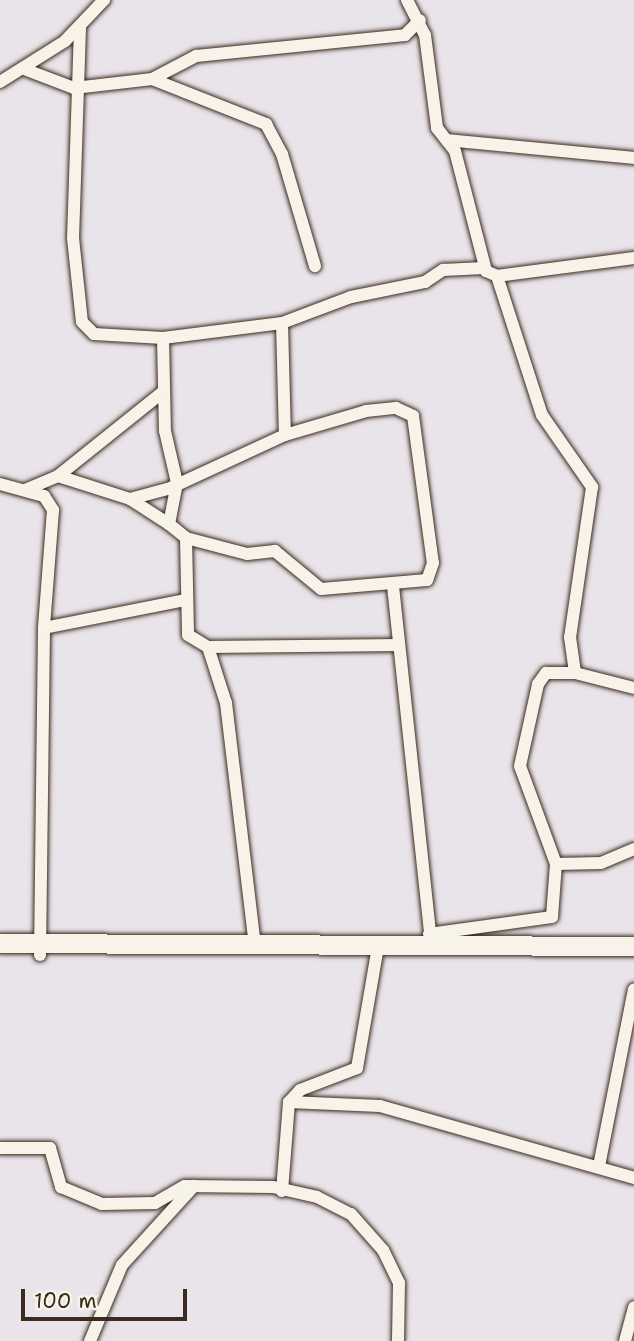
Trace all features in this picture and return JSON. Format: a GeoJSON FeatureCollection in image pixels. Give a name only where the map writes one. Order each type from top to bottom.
{"type":"FeatureCollection","features":[{"type":"Feature","properties":{"kind":"street"},"geometry":{"type":"LineString","coordinates":[[0,82],[24,69],[80,28],[104,0]]}},
{"type":"Feature","properties":{"kind":"street"},"geometry":{"type":"LineString","coordinates":[[24,69],[74,88],[152,79],[196,56],[405,35],[414,10],[424,0]]}},
{"type":"Feature","properties":{"kind":"street"},"geometry":{"type":"LineString","coordinates":[[414,10],[436,128],[447,140],[484,268]]}},
{"type":"Feature","properties":{"kind":"street"},"geometry":{"type":"LineString","coordinates":[[80,28],[74,88],[73,238],[82,322],[105,338],[163,338],[282,323],[351,297],[425,282],[443,270],[484,268],[497,276],[634,258]]}},
{"type":"Feature","properties":{"kind":"street"},"geometry":{"type":"LineString","coordinates":[[152,79],[266,124],[282,154],[315,267]]}},
{"type":"Feature","properties":{"kind":"street"},"geometry":{"type":"LineString","coordinates":[[447,140],[634,158]]}},
{"type":"Feature","properties":{"kind":"street"},"geometry":{"type":"LineString","coordinates":[[497,276],[542,415],[592,486],[570,637],[575,673]]}},
{"type":"Feature","properties":{"kind":"street"},"geometry":{"type":"LineString","coordinates":[[282,323],[285,435]]}},
{"type":"Feature","properties":{"kind":"street"},"geometry":{"type":"LineString","coordinates":[[163,338],[163,393],[177,483],[169,524]]}},
{"type":"Feature","properties":{"kind":"street"},"geometry":{"type":"LineString","coordinates":[[25,490],[58,476],[163,393]]}},
{"type":"Feature","properties":{"kind":"street"},"geometry":{"type":"LineString","coordinates":[[58,476],[130,499],[186,538],[247,554],[275,551],[321,589],[422,582],[433,571],[413,416],[384,408],[285,435],[177,483],[130,499]]}},
{"type":"Feature","properties":{"kind":"street"},"geometry":{"type":"LineString","coordinates":[[0,484],[44,496],[53,510],[44,628],[38,949]]}},
{"type":"Feature","properties":{"kind":"street"},"geometry":{"type":"LineString","coordinates":[[186,538],[188,635],[208,646],[399,645]]}},
{"type":"Feature","properties":{"kind":"street"},"geometry":{"type":"LineString","coordinates":[[393,586],[430,940]]}},
{"type":"Feature","properties":{"kind":"street"},"geometry":{"type":"LineString","coordinates":[[44,628],[187,600]]}},
{"type":"Feature","properties":{"kind":"street"},"geometry":{"type":"LineString","coordinates":[[208,646],[226,703],[255,947]]}},
{"type":"Feature","properties":{"kind":"street"},"geometry":{"type":"LineString","coordinates":[[0,955],[38,949],[378,947],[546,922],[556,906],[556,864],[520,761],[542,676],[575,673],[634,688]]}},
{"type":"Feature","properties":{"kind":"street"},"geometry":{"type":"LineString","coordinates":[[556,864],[601,863],[634,849]]}},
{"type":"Feature","properties":{"kind":"street"},"geometry":{"type":"LineString","coordinates":[[430,940],[634,946]]}},
{"type":"Feature","properties":{"kind":"street"},"geometry":{"type":"LineString","coordinates":[[0,943],[38,949]]}},
{"type":"Feature","properties":{"kind":"street"},"geometry":{"type":"LineString","coordinates":[[282,1191],[289,1102],[300,1090],[357,1068],[378,947]]}},
{"type":"Feature","properties":{"kind":"street"},"geometry":{"type":"LineString","coordinates":[[599,1166],[634,989]]}},
{"type":"Feature","properties":{"kind":"street"},"geometry":{"type":"LineString","coordinates":[[289,1102],[380,1106],[634,1178]]}},
{"type":"Feature","properties":{"kind":"street"},"geometry":{"type":"LineString","coordinates":[[0,1148],[50,1148],[61,1187],[102,1204],[146,1205],[194,1186],[282,1191],[317,1196],[351,1214],[383,1250],[399,1283],[398,1341]]}},
{"type":"Feature","properties":{"kind":"street"},"geometry":{"type":"LineString","coordinates":[[90,1341],[122,1265],[194,1186]]}},
{"type":"Feature","properties":{"kind":"street"},"geometry":{"type":"LineString","coordinates":[[625,1341],[634,1307]]}}]}
